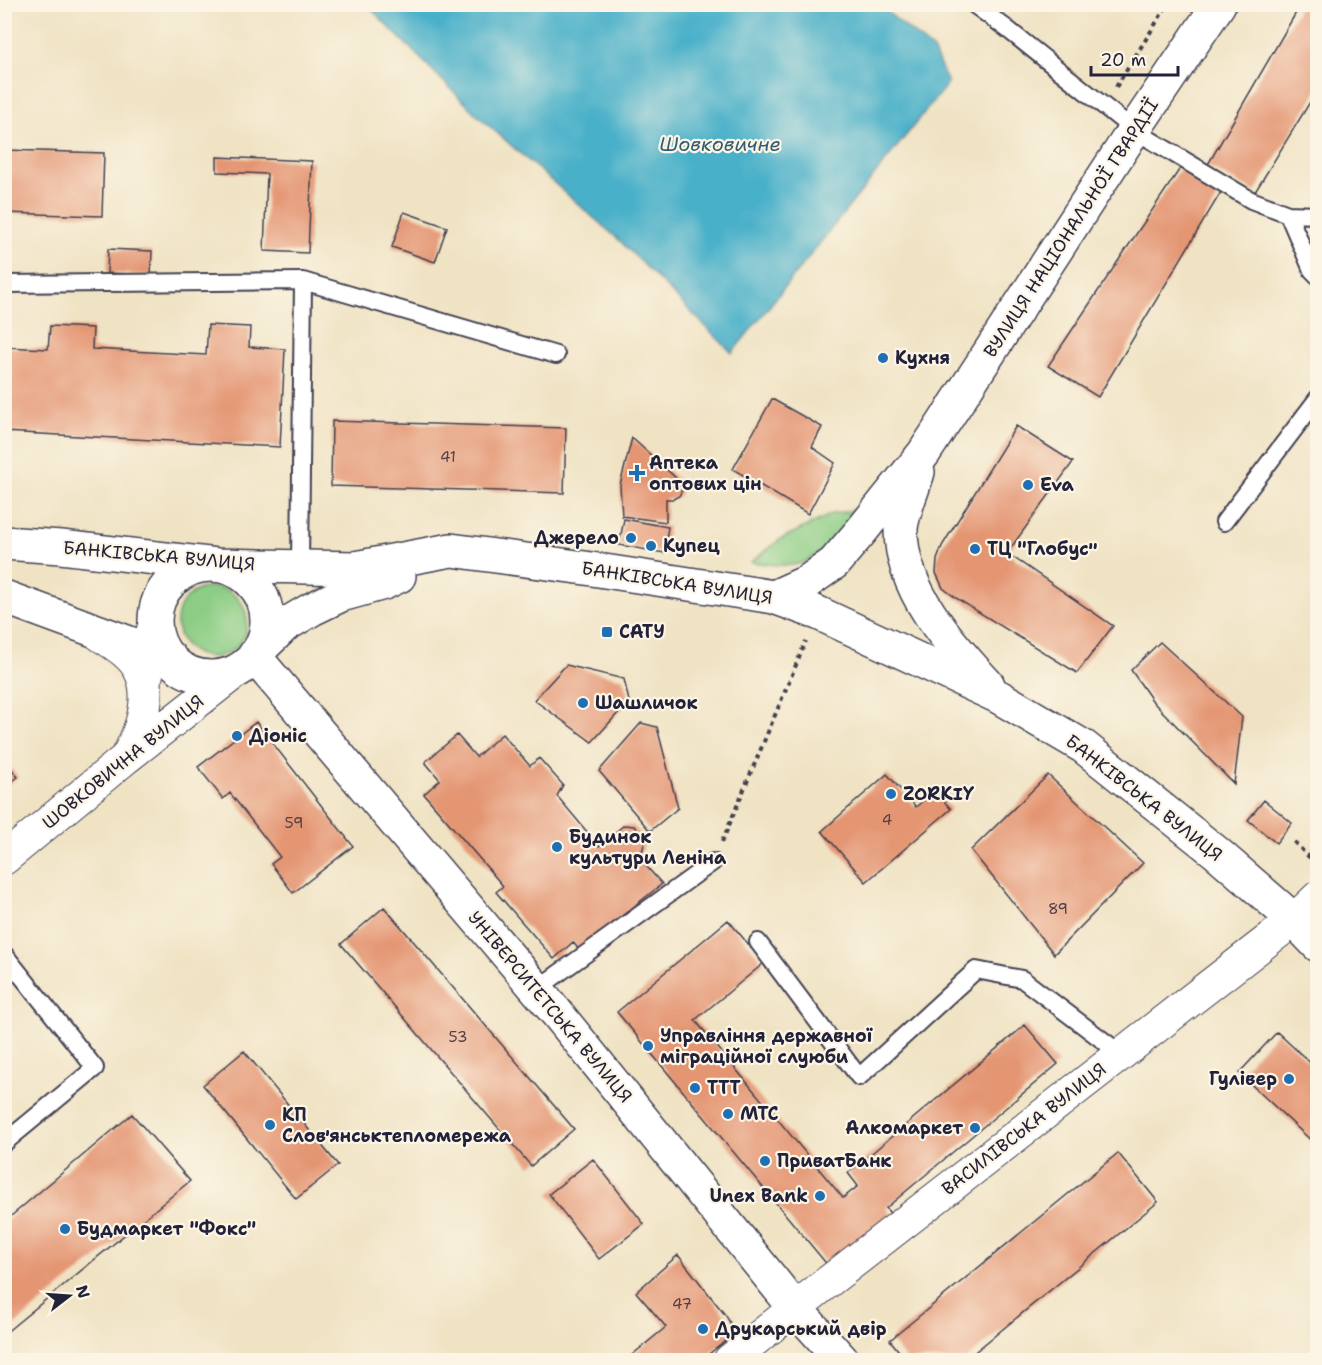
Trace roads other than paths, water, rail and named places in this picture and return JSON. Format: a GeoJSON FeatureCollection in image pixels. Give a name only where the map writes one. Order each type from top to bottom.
{"type":"FeatureCollection","features":[{"type":"Feature","properties":{"kind":"street","name":"ВУЛИЦЯ НАЦІОНАЛЬНОЇ ГВАРДІЇ"},"geometry":{"type":"LineString","coordinates":[[924,453],[1134,130],[1219,4]]}},
{"type":"Feature","properties":{"kind":"street"},"geometry":{"type":"LineString","coordinates":[[774,597],[807,582],[834,563],[924,453]]}},
{"type":"Feature","properties":{"kind":"street"},"geometry":{"type":"LineString","coordinates":[[924,453],[901,528],[905,563],[922,603],[946,638],[999,697]]}},
{"type":"Feature","properties":{"kind":"street","name":"БАНКІВСЬКА ВУЛИЦЯ"},"geometry":{"type":"LineString","coordinates":[[4,543],[61,547],[217,565],[355,568],[452,550],[774,597],[818,613],[999,697],[1084,747],[1217,853],[1294,920],[1317,945]]}},
{"type":"Feature","properties":{"kind":"street","name":"ШОВКОВИЧНА ВУЛИЦЯ"},"geometry":{"type":"LineString","coordinates":[[4,859],[251,659],[285,625],[341,595],[384,583],[452,550]]}},
{"type":"Feature","properties":{"kind":"street"},"geometry":{"type":"LineString","coordinates":[[4,597],[88,628],[158,643],[183,669],[205,676],[216,676],[225,674],[251,659],[262,644],[266,633],[267,614],[259,591],[249,580],[234,570],[217,565],[192,568],[177,576],[164,591],[159,600],[158,643],[141,724],[136,740],[126,758]]}},
{"type":"Feature","properties":{"kind":"street"},"geometry":{"type":"LineString","coordinates":[[88,628],[116,645],[139,668],[146,694]]}},
{"type":"Feature","properties":{"kind":"street","name":"УНІВЕРСИТЕТСЬКА ВУЛИЦЯ"},"geometry":{"type":"LineString","coordinates":[[251,659],[537,989],[795,1308],[842,1360]]}},
{"type":"Feature","properties":{"kind":"street","name":"ВАСИЛІВСЬКА ВУЛИЦЯ"},"geometry":{"type":"LineString","coordinates":[[730,1360],[1294,920],[1317,897]]}},
{"type":"Feature","properties":{"kind":"lane"},"geometry":{"type":"LineString","coordinates":[[973,4],[1134,130],[1251,200],[1288,214],[1317,215]]}},
{"type":"Feature","properties":{"kind":"lane"},"geometry":{"type":"LineString","coordinates":[[1288,214],[1312,270],[1317,276]]}},
{"type":"Feature","properties":{"kind":"lane"},"geometry":{"type":"LineString","coordinates":[[300,567],[303,281]]}},
{"type":"Feature","properties":{"kind":"lane"},"geometry":{"type":"LineString","coordinates":[[4,284],[303,281],[556,355]]}},
{"type":"Feature","properties":{"kind":"lane"},"geometry":{"type":"LineString","coordinates":[[1224,522],[1317,398]]}},
{"type":"Feature","properties":{"kind":"lane"},"geometry":{"type":"LineString","coordinates":[[537,989],[713,862]]}},
{"type":"Feature","properties":{"kind":"lane"},"geometry":{"type":"LineString","coordinates":[[758,942],[859,1077],[976,970],[1022,979],[1121,1054]]}},
{"type":"Feature","properties":{"kind":"lane"},"geometry":{"type":"LineString","coordinates":[[4,954],[95,1068],[4,1143]]}},
{"type":"Feature","properties":{"kind":"water","name":"Шовковичне"},"geometry":{"type":"Polygon","coordinates":[[[367,5],[879,5],[933,50],[948,83],[732,353],[619,240],[480,118],[367,5]]]}},
{"type":"Feature","properties":{"kind":"place","name":"Кухня"},"geometry":{"type":"Point","coordinates":[883,358]}},
{"type":"Feature","properties":{"kind":"place","name":"Аптека оптових цін"},"geometry":{"type":"Point","coordinates":[637,473]}},
{"type":"Feature","properties":{"kind":"place","name":"Eva"},"geometry":{"type":"Point","coordinates":[1028,485]}},
{"type":"Feature","properties":{"kind":"place","name":"Джерело"},"geometry":{"type":"Point","coordinates":[631,538]}},
{"type":"Feature","properties":{"kind":"place","name":"Купец"},"geometry":{"type":"Point","coordinates":[651,546]}},
{"type":"Feature","properties":{"kind":"place","name":"ТЦ \"Глобус\""},"geometry":{"type":"Point","coordinates":[975,549]}},
{"type":"Feature","properties":{"kind":"place","name":"САТУ"},"geometry":{"type":"Point","coordinates":[607,632]}},
{"type":"Feature","properties":{"kind":"place","name":"Шашличок"},"geometry":{"type":"Point","coordinates":[583,703]}},
{"type":"Feature","properties":{"kind":"place","name":"Діоніс"},"geometry":{"type":"Point","coordinates":[237,736]}},
{"type":"Feature","properties":{"kind":"place","name":"ZORKIY"},"geometry":{"type":"Point","coordinates":[891,794]}},
{"type":"Feature","properties":{"kind":"place","name":"Будинок культури Леніна"},"geometry":{"type":"Point","coordinates":[557,847]}},
{"type":"Feature","properties":{"kind":"place","name":"Управління державної міграційної слуюби"},"geometry":{"type":"Point","coordinates":[648,1046]}},
{"type":"Feature","properties":{"kind":"place","name":"Гулівер"},"geometry":{"type":"Point","coordinates":[1289,1079]}},
{"type":"Feature","properties":{"kind":"place","name":"ТТТ"},"geometry":{"type":"Point","coordinates":[695,1088]}},
{"type":"Feature","properties":{"kind":"place","name":"МТС"},"geometry":{"type":"Point","coordinates":[728,1114]}},
{"type":"Feature","properties":{"kind":"place","name":"КП Слов'янськтепломережа"},"geometry":{"type":"Point","coordinates":[270,1125]}},
{"type":"Feature","properties":{"kind":"place","name":"Алкомаркет"},"geometry":{"type":"Point","coordinates":[975,1128]}},
{"type":"Feature","properties":{"kind":"place","name":"ПриватБанк"},"geometry":{"type":"Point","coordinates":[765,1161]}},
{"type":"Feature","properties":{"kind":"place","name":"Unex Bank"},"geometry":{"type":"Point","coordinates":[820,1196]}},
{"type":"Feature","properties":{"kind":"place","name":"Будмаркет \"Фокс\""},"geometry":{"type":"Point","coordinates":[65,1229]}},
{"type":"Feature","properties":{"kind":"place","name":"Друкарський двір"},"geometry":{"type":"Point","coordinates":[703,1329]}}]}
